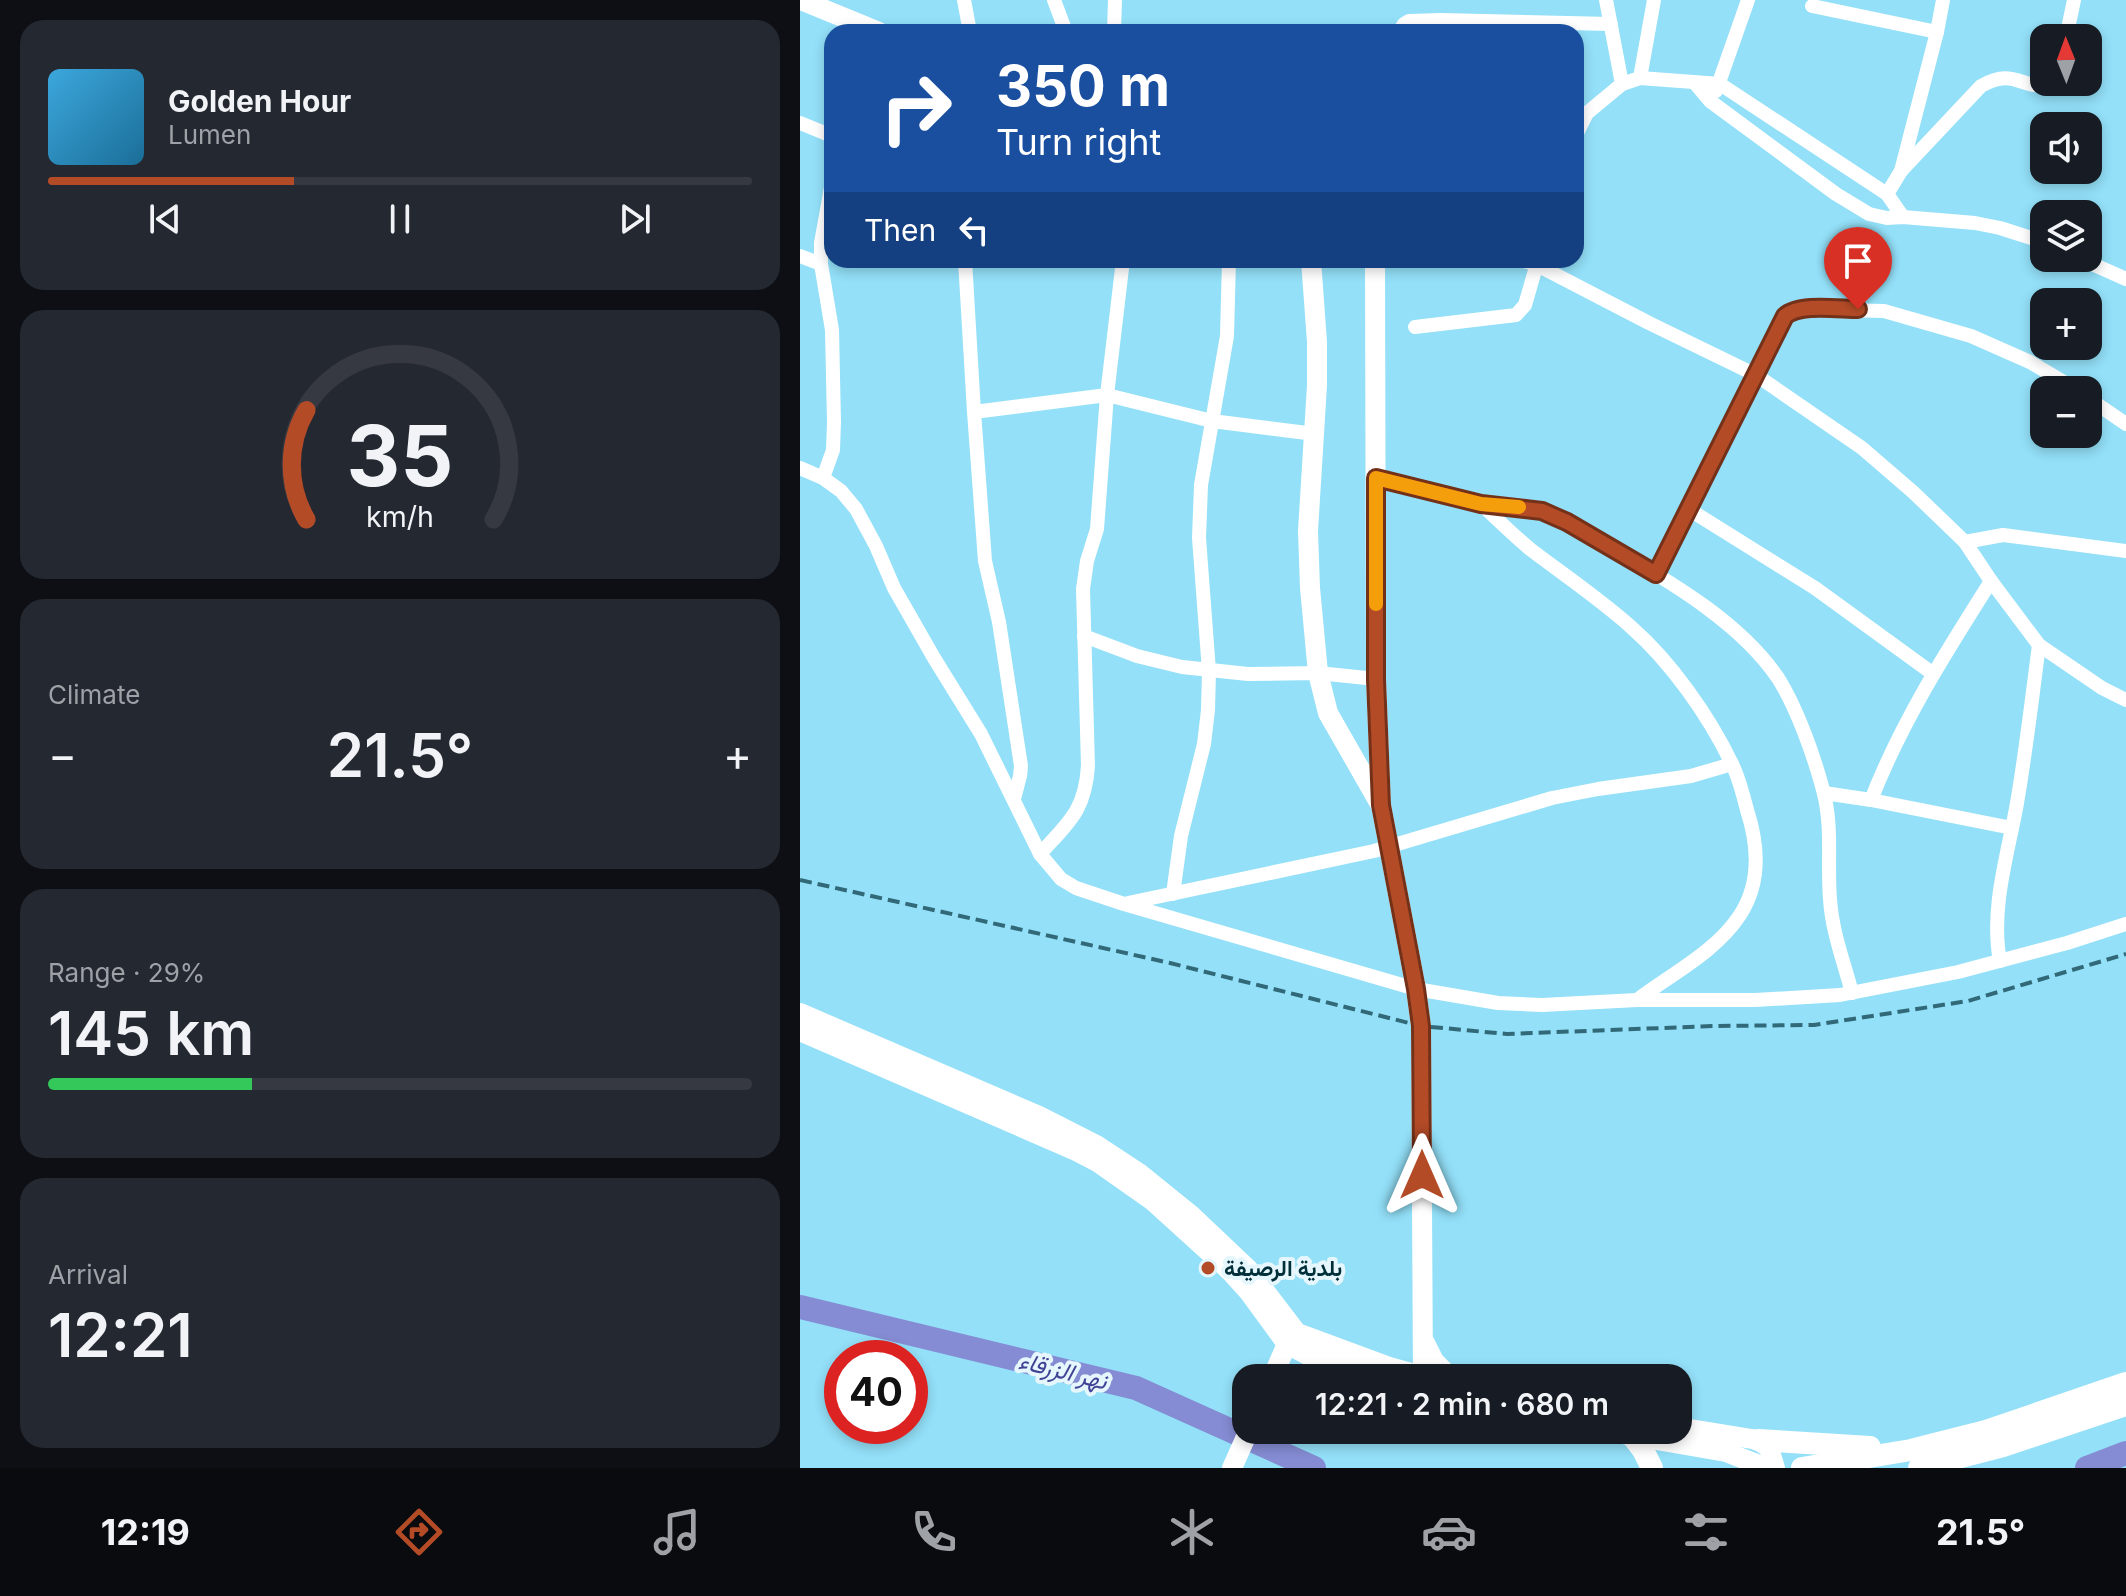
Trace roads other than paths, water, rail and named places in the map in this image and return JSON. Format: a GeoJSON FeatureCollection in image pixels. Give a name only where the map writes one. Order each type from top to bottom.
{"type":"FeatureCollection","features":[{"type":"Feature","properties":{"kind":"main road"},"geometry":{"type":"LineString","coordinates":[[1758,1440],[1915,1459],[2126,1383]]}},
{"type":"Feature","properties":{"kind":"main road"},"geometry":{"type":"LineString","coordinates":[[1802,1468],[1915,1459],[2003,1446],[2126,1405]]}},
{"type":"Feature","properties":{"kind":"main road"},"geometry":{"type":"LineString","coordinates":[[1638,1444],[1652,1468]]}},
{"type":"Feature","properties":{"kind":"street"},"geometry":{"type":"LineString","coordinates":[[964,0],[968,24]]}},
{"type":"Feature","properties":{"kind":"street"},"geometry":{"type":"LineString","coordinates":[[1054,0],[1063,24]]}},
{"type":"Feature","properties":{"kind":"street"},"geometry":{"type":"LineString","coordinates":[[1114,24],[1115,0]]}},
{"type":"Feature","properties":{"kind":"street"},"geometry":{"type":"LineString","coordinates":[[1606,0],[1622,84]]}},
{"type":"Feature","properties":{"kind":"street"},"geometry":{"type":"LineString","coordinates":[[1640,78],[1654,0]]}},
{"type":"Feature","properties":{"kind":"street"},"geometry":{"type":"LineString","coordinates":[[1710,101],[1720,84],[1748,0]]}},
{"type":"Feature","properties":{"kind":"street"},"geometry":{"type":"LineString","coordinates":[[1901,171],[1943,0]]}},
{"type":"Feature","properties":{"kind":"street"},"geometry":{"type":"LineString","coordinates":[[2069,24],[2074,0]]}},
{"type":"Feature","properties":{"kind":"street"},"geometry":{"type":"LineString","coordinates":[[804,5],[857,24]]}},
{"type":"Feature","properties":{"kind":"street"},"geometry":{"type":"LineString","coordinates":[[1812,6],[1937,32]]}},
{"type":"Feature","properties":{"kind":"street"},"geometry":{"type":"LineString","coordinates":[[1404,24],[1409,21],[1441,20],[1611,24]]}},
{"type":"Feature","properties":{"kind":"street"},"geometry":{"type":"LineString","coordinates":[[1887,194],[1901,171],[1981,86],[1993,79],[2006,77],[2030,84]]}},
{"type":"Feature","properties":{"kind":"street"},"geometry":{"type":"LineString","coordinates":[[1584,119],[1622,84],[1640,78],[1720,84],[1887,194],[1903,217]]}},
{"type":"Feature","properties":{"kind":"street"},"geometry":{"type":"LineString","coordinates":[[1694,82],[1710,101],[1836,194],[1869,214],[1887,218],[1975,223],[2030,238]]}},
{"type":"Feature","properties":{"kind":"street"},"geometry":{"type":"LineString","coordinates":[[800,123],[824,133]]}},
{"type":"Feature","properties":{"kind":"street"},"geometry":{"type":"LineString","coordinates":[[823,478],[833,450],[834,422],[832,330],[821,264],[824,228]]}},
{"type":"Feature","properties":{"kind":"street"},"geometry":{"type":"LineString","coordinates":[[800,256],[821,264]]}},
{"type":"Feature","properties":{"kind":"street"},"geometry":{"type":"LineString","coordinates":[[965,268],[985,561],[999,622],[1021,766],[1014,799]]}},
{"type":"Feature","properties":{"kind":"street"},"geometry":{"type":"LineString","coordinates":[[1040,854],[1080,808],[1086,787],[1083,589],[1087,561],[1097,529],[1107,395],[1122,268]]}},
{"type":"Feature","properties":{"kind":"street"},"geometry":{"type":"LineString","coordinates":[[1173,894],[1181,836],[1204,744],[1208,710],[1209,671],[1199,538],[1201,485],[1227,336],[1229,268]]}},
{"type":"Feature","properties":{"kind":"street"},"geometry":{"type":"LineString","coordinates":[[1312,268],[1317,342],[1308,531],[1318,673],[1328,713],[1381,805]]}},
{"type":"Feature","properties":{"kind":"street"},"geometry":{"type":"LineString","coordinates":[[1375,268],[1376,679],[1381,805],[1416,989],[1422,1041],[1422,1364]]}},
{"type":"Feature","properties":{"kind":"street"},"geometry":{"type":"LineString","coordinates":[[1415,327],[1516,315],[1525,305],[1536,268]]}},
{"type":"Feature","properties":{"kind":"street"},"geometry":{"type":"LineString","coordinates":[[1547,268],[1649,323],[1756,375],[1862,448],[1965,542],[2039,645],[2102,688],[2126,700]]}},
{"type":"Feature","properties":{"kind":"street"},"geometry":{"type":"LineString","coordinates":[[2102,268],[2126,279]]}},
{"type":"Feature","properties":{"kind":"street"},"geometry":{"type":"LineString","coordinates":[[1656,574],[1788,312],[1804,309],[1884,311],[1971,336],[2054,376]]}},
{"type":"Feature","properties":{"kind":"street"},"geometry":{"type":"LineString","coordinates":[[974,412],[1107,395],[1212,421],[1315,434]]}},
{"type":"Feature","properties":{"kind":"street"},"geometry":{"type":"LineString","coordinates":[[2102,408],[2126,424]]}},
{"type":"Feature","properties":{"kind":"street"},"geometry":{"type":"LineString","coordinates":[[800,468],[823,478],[841,491],[856,509],[894,588],[969,712],[1040,854],[1061,879],[1076,888],[1416,989],[1498,1003],[1561,1005],[1637,1000],[1819,998],[1930,979],[2126,924]]}},
{"type":"Feature","properties":{"kind":"street"},"geometry":{"type":"LineString","coordinates":[[1376,478],[1481,504],[1542,511],[1567,522],[1656,574],[1700,604],[1759,655],[1778,679],[1802,729],[1824,793],[1829,833],[1830,901],[1837,943],[1852,993]]}},
{"type":"Feature","properties":{"kind":"street"},"geometry":{"type":"LineString","coordinates":[[1481,504],[1527,546],[1619,617],[1675,674],[1708,721],[1732,764],[1749,817],[1756,848],[1756,871],[1745,906],[1715,942],[1637,1000]]}},
{"type":"Feature","properties":{"kind":"street"},"geometry":{"type":"LineString","coordinates":[[1690,510],[1815,588],[1932,673]]}},
{"type":"Feature","properties":{"kind":"street"},"geometry":{"type":"LineString","coordinates":[[1965,542],[2003,535],[2126,551]]}},
{"type":"Feature","properties":{"kind":"street"},"geometry":{"type":"LineString","coordinates":[[1871,800],[1897,738],[1932,673],[1991,581]]}},
{"type":"Feature","properties":{"kind":"street"},"geometry":{"type":"LineString","coordinates":[[1084,636],[1158,662],[1209,671],[1318,673],[1376,679]]}},
{"type":"Feature","properties":{"kind":"street"},"geometry":{"type":"LineString","coordinates":[[2000,961],[1996,934],[1998,905],[2025,753],[2039,645]]}},
{"type":"Feature","properties":{"kind":"street"},"geometry":{"type":"LineString","coordinates":[[1344,744],[1366,748],[1375,742],[1379,734]]}},
{"type":"Feature","properties":{"kind":"street"},"geometry":{"type":"LineString","coordinates":[[1124,904],[1390,846],[1552,798],[1691,776],[1732,764]]}},
{"type":"Feature","properties":{"kind":"street"},"geometry":{"type":"LineString","coordinates":[[1824,793],[2012,828]]}},
{"type":"Feature","properties":{"kind":"street"},"geometry":{"type":"LineString","coordinates":[[800,1013],[1035,1124],[1099,1163],[1153,1201],[1230,1271],[1292,1338],[1361,1364]]}},
{"type":"Feature","properties":{"kind":"street"},"geometry":{"type":"LineString","coordinates":[[800,1031],[1035,1124]]}},
{"type":"Feature","properties":{"kind":"street"},"geometry":{"type":"LineString","coordinates":[[1279,1364],[1292,1338]]}},
{"type":"Feature","properties":{"kind":"street"},"geometry":{"type":"LineString","coordinates":[[1398,1364],[1407,1358],[1421,1338]]}},
{"type":"Feature","properties":{"kind":"street"},"geometry":{"type":"LineString","coordinates":[[1421,1338],[1437,1364]]}},
{"type":"Feature","properties":{"kind":"street"},"geometry":{"type":"LineString","coordinates":[[1692,1429],[1758,1440],[1773,1454],[1775,1468]]}},
{"type":"Feature","properties":{"kind":"street"},"geometry":{"type":"LineString","coordinates":[[1232,1468],[1243,1444]]}},
{"type":"Feature","properties":{"kind":"street"},"geometry":{"type":"LineString","coordinates":[[1676,1444],[1726,1452],[1767,1468]]}},
{"type":"Feature","properties":{"kind":"waterway","name":"نهر الزرقاء"},"geometry":{"type":"LineString","coordinates":[[800,1307],[1136,1388],[1314,1468]]}},
{"type":"Feature","properties":{"kind":"waterway","name":"نهر الزرقاء"},"geometry":{"type":"LineString","coordinates":[[2087,1468],[2126,1453]]}},
{"type":"Feature","properties":{"kind":"railway"},"geometry":{"type":"LineString","coordinates":[[800,880],[1170,963],[1421,1026],[1507,1034],[1814,1025],[1968,1001],[2126,954]]}},
{"type":"Feature","properties":{"kind":"place","name":"بلدية الرصيفة"},"geometry":{"type":"Point","coordinates":[1208,1268]}}]}
